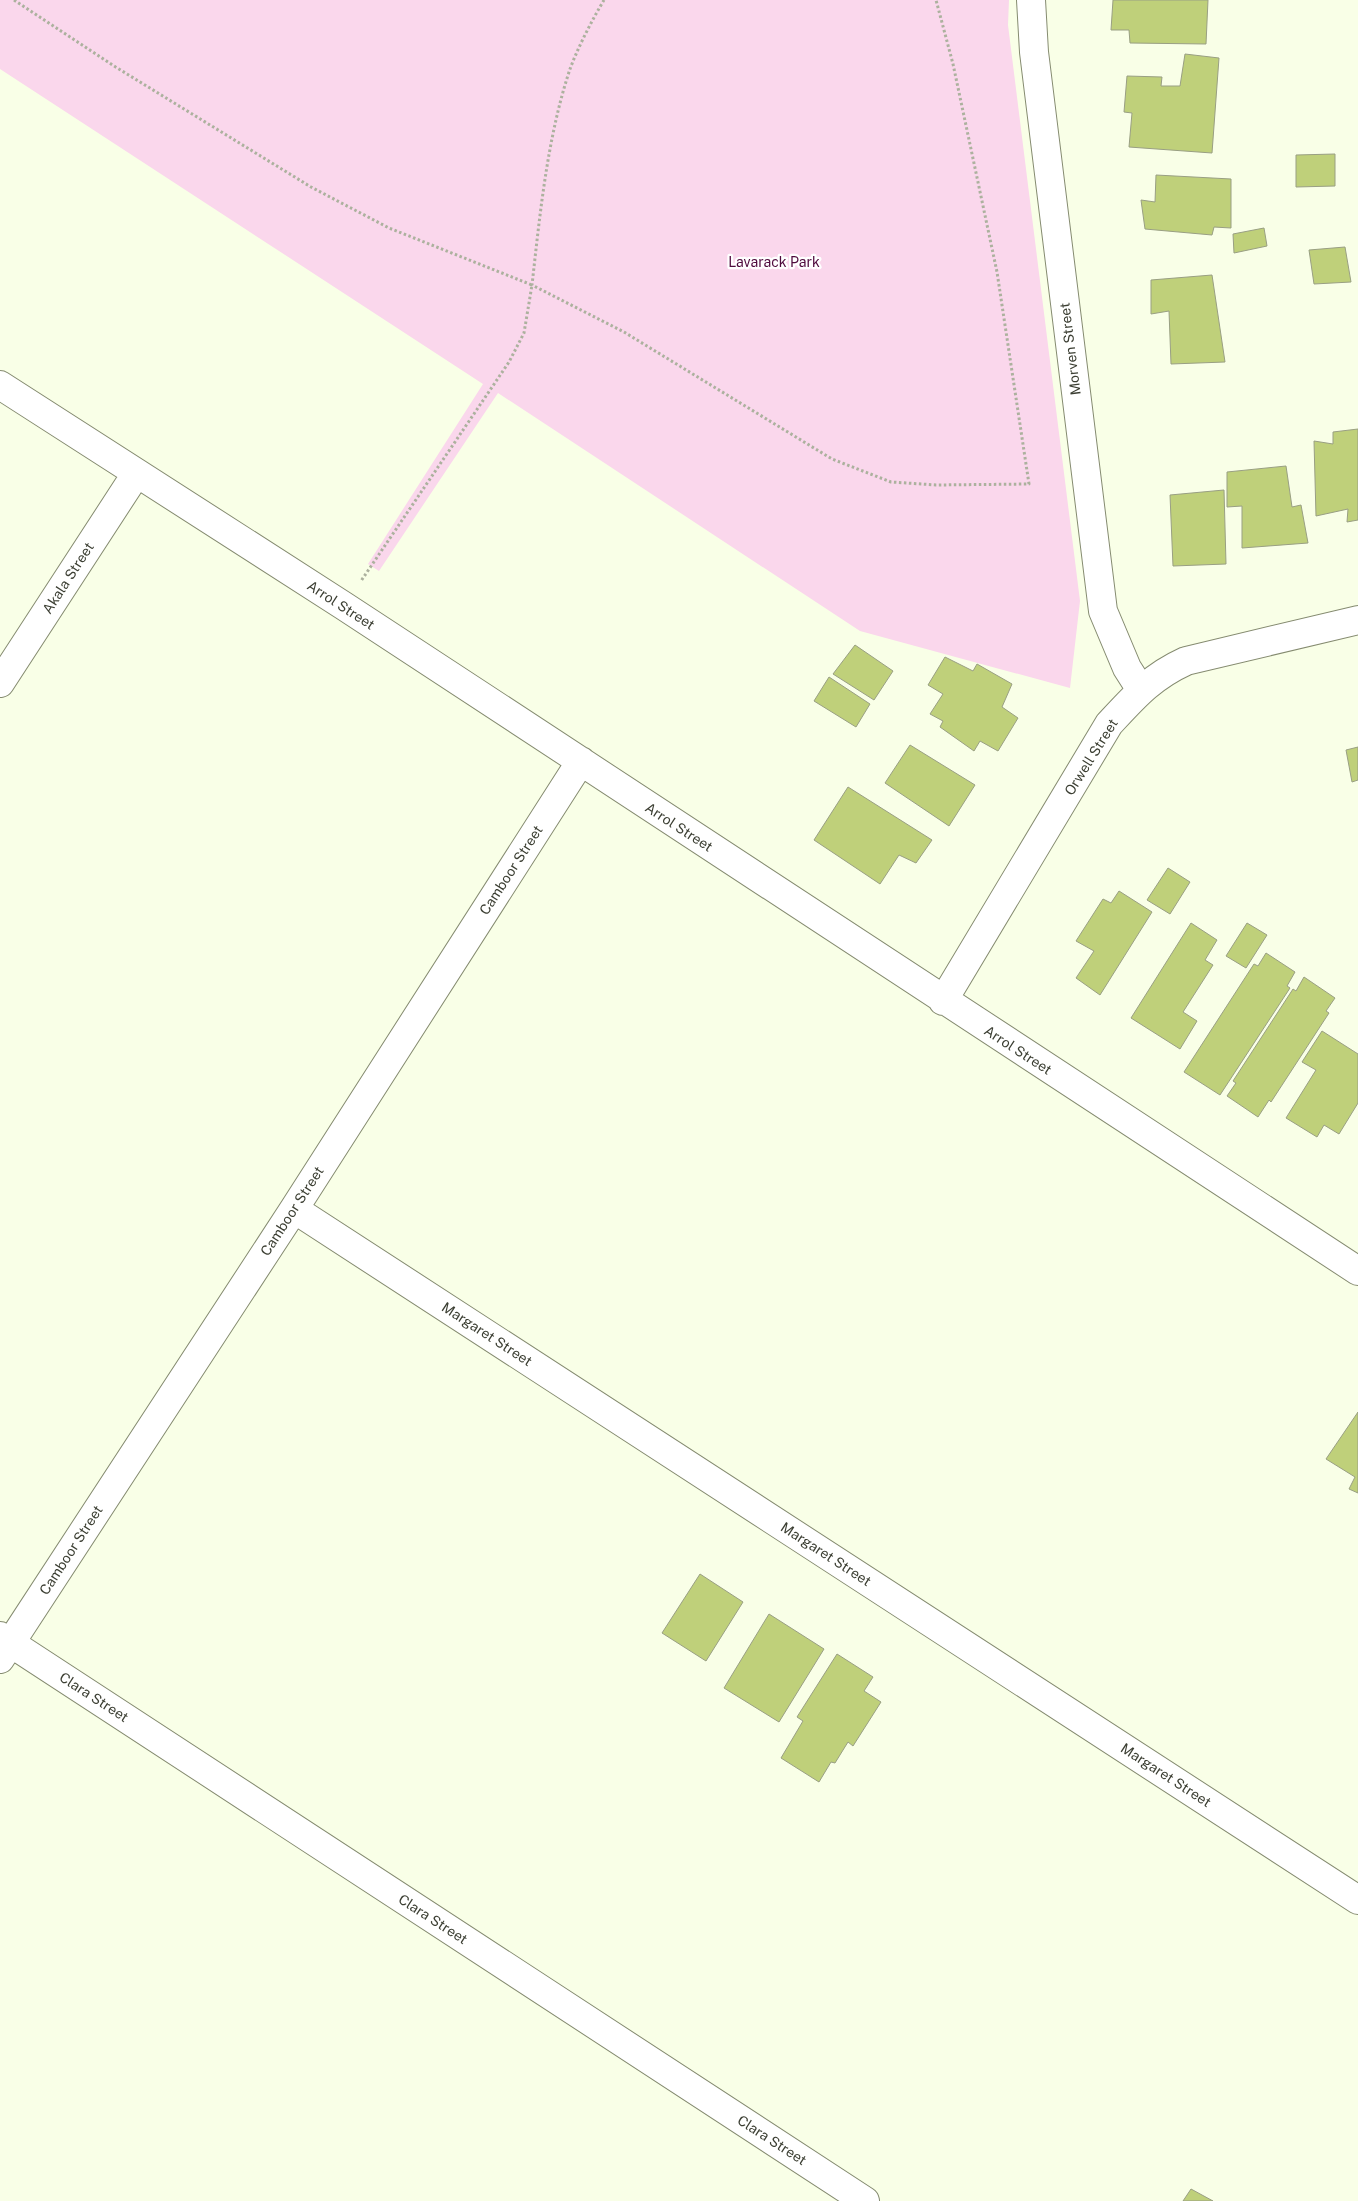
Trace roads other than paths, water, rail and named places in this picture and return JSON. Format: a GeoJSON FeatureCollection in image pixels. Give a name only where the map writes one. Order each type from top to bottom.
{"type":"FeatureCollection","features":[{"type":"Feature","properties":{"kind":"street","name":"Morven Street"},"geometry":{"type":"LineString","coordinates":[[1031,0],[1034,52],[1103,611],[1127,668],[1141,690]]}},
{"type":"Feature","properties":{"kind":"street","name":"Arrol Street"},"geometry":{"type":"LineString","coordinates":[[0,385],[344,606],[943,1001],[1358,1271]]}},
{"type":"Feature","properties":{"kind":"street","name":"Akala Street"},"geometry":{"type":"LineString","coordinates":[[0,683],[136,474]]}},
{"type":"Feature","properties":{"kind":"street","name":"Orwell Street"},"geometry":{"type":"LineString","coordinates":[[943,1001],[1109,724],[1141,690],[1164,671],[1186,661],[1358,620]]}},
{"type":"Feature","properties":{"kind":"street","name":"Camboor Street"},"geometry":{"type":"LineString","coordinates":[[4,1646],[294,1209],[580,761]]}},
{"type":"Feature","properties":{"kind":"street","name":"Margaret Street"},"geometry":{"type":"LineString","coordinates":[[294,1209],[1358,1900]]}},
{"type":"Feature","properties":{"kind":"street","name":"Clara Street"},"geometry":{"type":"LineString","coordinates":[[4,1646],[865,2201]]}},
{"type":"Feature","properties":{"kind":"park label","name":"Lavarack Park"},"geometry":{"type":"Point","coordinates":[774,262]}}]}
